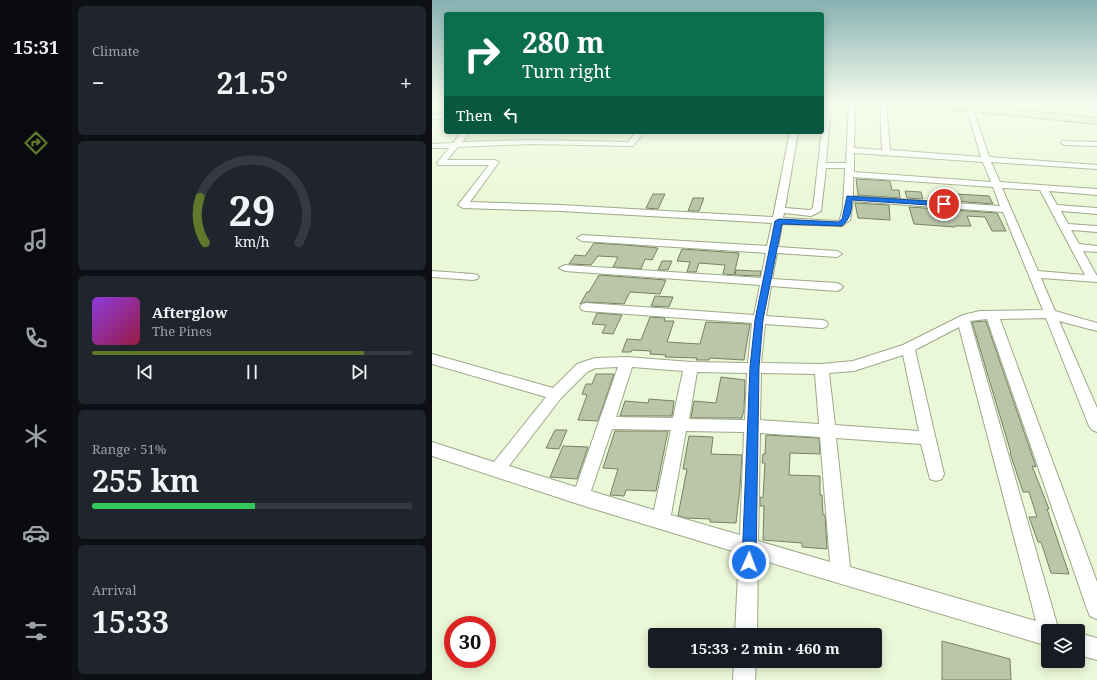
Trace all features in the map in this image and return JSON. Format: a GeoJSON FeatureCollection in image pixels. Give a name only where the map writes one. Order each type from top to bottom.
{"type":"FeatureCollection","features":[{"type":"Feature","properties":{"kind":"street"},"geometry":{"type":"LineString","coordinates":[[464,135],[440,163],[495,162],[463,205],[780,216],[839,224],[845,220],[848,208],[851,135]]}},
{"type":"Feature","properties":{"kind":"street"},"geometry":{"type":"LineString","coordinates":[[432,146],[530,142],[627,144],[632,143],[638,135]]}},
{"type":"Feature","properties":{"kind":"street"},"geometry":{"type":"LineString","coordinates":[[746,628],[750,548],[754,367],[759,320],[780,216],[794,135]]}},
{"type":"Feature","properties":{"kind":"street"},"geometry":{"type":"LineString","coordinates":[[780,216],[812,212],[816,211],[818,208],[825,135]]}},
{"type":"Feature","properties":{"kind":"street"},"geometry":{"type":"LineString","coordinates":[[885,135],[886,152]]}},
{"type":"Feature","properties":{"kind":"street"},"geometry":{"type":"LineString","coordinates":[[980,135],[985,157],[1097,426]]}},
{"type":"Feature","properties":{"kind":"street"},"geometry":{"type":"LineString","coordinates":[[1065,143],[1097,144]]}},
{"type":"Feature","properties":{"kind":"street"},"geometry":{"type":"LineString","coordinates":[[851,150],[1097,162]]}},
{"type":"Feature","properties":{"kind":"street"},"geometry":{"type":"LineString","coordinates":[[985,157],[1097,167]]}},
{"type":"Feature","properties":{"kind":"street"},"geometry":{"type":"LineString","coordinates":[[822,165],[850,170],[997,185],[1097,192]]}},
{"type":"Feature","properties":{"kind":"street"},"geometry":{"type":"LineString","coordinates":[[1044,188],[1064,227],[1095,279]]}},
{"type":"Feature","properties":{"kind":"street"},"geometry":{"type":"LineString","coordinates":[[849,198],[1007,209]]}},
{"type":"Feature","properties":{"kind":"street"},"geometry":{"type":"LineString","coordinates":[[1054,208],[1097,211]]}},
{"type":"Feature","properties":{"kind":"street"},"geometry":{"type":"LineString","coordinates":[[1064,227],[1097,229]]}},
{"type":"Feature","properties":{"kind":"street"},"geometry":{"type":"LineString","coordinates":[[582,238],[837,254]]}},
{"type":"Feature","properties":{"kind":"street"},"geometry":{"type":"LineString","coordinates":[[1076,247],[1097,249]]}},
{"type":"Feature","properties":{"kind":"street"},"geometry":{"type":"LineString","coordinates":[[565,268],[837,287]]}},
{"type":"Feature","properties":{"kind":"street"},"geometry":{"type":"LineString","coordinates":[[432,274],[473,277]]}},
{"type":"Feature","properties":{"kind":"street"},"geometry":{"type":"LineString","coordinates":[[1034,274],[1095,279]]}},
{"type":"Feature","properties":{"kind":"street"},"geometry":{"type":"LineString","coordinates":[[586,307],[822,324]]}},
{"type":"Feature","properties":{"kind":"street"},"geometry":{"type":"LineString","coordinates":[[497,470],[556,394],[582,368],[595,363],[627,362],[691,367],[822,369],[854,366],[908,348],[963,319],[980,315],[1050,314],[1097,327]]}},
{"type":"Feature","properties":{"kind":"street"},"geometry":{"type":"LineString","coordinates":[[992,315],[1097,609]]}},
{"type":"Feature","properties":{"kind":"street"},"geometry":{"type":"LineString","coordinates":[[963,319],[1047,624]]}},
{"type":"Feature","properties":{"kind":"street"},"geometry":{"type":"LineString","coordinates":[[908,348],[936,474]]}},
{"type":"Feature","properties":{"kind":"street"},"geometry":{"type":"LineString","coordinates":[[432,359],[556,394]]}},
{"type":"Feature","properties":{"kind":"street"},"geometry":{"type":"LineString","coordinates":[[581,497],[627,362]]}},
{"type":"Feature","properties":{"kind":"street"},"geometry":{"type":"LineString","coordinates":[[661,521],[691,367]]}},
{"type":"Feature","properties":{"kind":"street"},"geometry":{"type":"LineString","coordinates":[[822,369],[841,574]]}},
{"type":"Feature","properties":{"kind":"street"},"geometry":{"type":"LineString","coordinates":[[606,423],[753,426],[928,438]]}},
{"type":"Feature","properties":{"kind":"street"},"geometry":{"type":"LineString","coordinates":[[432,449],[581,497],[1041,633]]}},
{"type":"Feature","properties":{"kind":"street"},"geometry":{"type":"LineString","coordinates":[[1085,646],[1097,649]]}},
{"type":"Feature","properties":{"kind":"street"},"geometry":{"type":"LineString","coordinates":[[744,680],[745,668]]}},
{"type":"Feature","properties":{"kind":"building"},"geometry":{"type":"Polygon","coordinates":[[[856,179],[890,181],[892,190],[899,190],[900,198],[858,195],[856,179]]]}},
{"type":"Feature","properties":{"kind":"building"},"geometry":{"type":"Polygon","coordinates":[[[905,191],[921,192],[923,199],[907,198],[905,191]]]}},
{"type":"Feature","properties":{"kind":"building"},"geometry":{"type":"Polygon","coordinates":[[[939,193],[989,196],[993,204],[941,200],[939,193]]]}},
{"type":"Feature","properties":{"kind":"building"},"geometry":{"type":"Polygon","coordinates":[[[653,194],[665,194],[658,209],[646,208],[653,194]]]}},
{"type":"Feature","properties":{"kind":"building"},"geometry":{"type":"Polygon","coordinates":[[[693,198],[704,198],[699,211],[688,211],[693,198]]]}},
{"type":"Feature","properties":{"kind":"building"},"geometry":{"type":"Polygon","coordinates":[[[855,203],[889,205],[890,220],[858,218],[855,203]]]}},
{"type":"Feature","properties":{"kind":"building"},"geometry":{"type":"Polygon","coordinates":[[[909,207],[997,213],[1006,231],[992,231],[985,217],[967,216],[971,226],[955,227],[914,224],[909,207]]]}},
{"type":"Feature","properties":{"kind":"building"},"geometry":{"type":"Polygon","coordinates":[[[594,243],[658,248],[652,260],[645,259],[641,269],[613,267],[618,257],[598,256],[591,265],[569,264],[575,255],[585,256],[594,243]]]}},
{"type":"Feature","properties":{"kind":"building"},"geometry":{"type":"Polygon","coordinates":[[[682,249],[739,253],[734,275],[723,274],[725,265],[699,263],[696,272],[687,272],[690,262],[677,261],[682,249]]]}},
{"type":"Feature","properties":{"kind":"building"},"geometry":{"type":"Polygon","coordinates":[[[662,261],[672,261],[668,270],[658,270],[662,261]]]}},
{"type":"Feature","properties":{"kind":"building"},"geometry":{"type":"Polygon","coordinates":[[[736,270],[761,271],[760,276],[735,275],[736,270]]]}},
{"type":"Feature","properties":{"kind":"building"},"geometry":{"type":"Polygon","coordinates":[[[599,275],[666,280],[660,294],[630,292],[624,304],[586,302],[580,304],[599,275]]]}},
{"type":"Feature","properties":{"kind":"building"},"geometry":{"type":"Polygon","coordinates":[[[655,296],[673,297],[669,307],[651,306],[655,296]]]}},
{"type":"Feature","properties":{"kind":"building"},"geometry":{"type":"Polygon","coordinates":[[[597,313],[622,315],[613,334],[602,333],[606,325],[592,324],[597,313]]]}},
{"type":"Feature","properties":{"kind":"building"},"geometry":{"type":"Polygon","coordinates":[[[650,317],[665,318],[664,321],[674,321],[667,342],[700,344],[706,322],[750,324],[744,360],[710,358],[709,360],[696,360],[697,358],[665,357],[666,355],[650,354],[651,351],[632,350],[631,352],[622,352],[627,339],[641,340],[650,317]]]}},
{"type":"Feature","properties":{"kind":"building"},"geometry":{"type":"Polygon","coordinates":[[[986,321],[1036,467],[1032,466],[1049,509],[1047,509],[1069,574],[1051,573],[1041,542],[1038,542],[1029,517],[1037,517],[1029,492],[1023,492],[1010,453],[972,322],[986,321]]]}},
{"type":"Feature","properties":{"kind":"building"},"geometry":{"type":"Polygon","coordinates":[[[596,374],[614,374],[598,421],[578,420],[587,395],[582,394],[586,384],[592,384],[596,374]]]}},
{"type":"Feature","properties":{"kind":"building"},"geometry":{"type":"Polygon","coordinates":[[[721,377],[745,380],[744,410],[742,418],[691,418],[694,401],[716,403],[721,377]]]}},
{"type":"Feature","properties":{"kind":"building"},"geometry":{"type":"Polygon","coordinates":[[[649,399],[674,401],[672,416],[620,416],[625,401],[648,403],[649,399]]]}},
{"type":"Feature","properties":{"kind":"building"},"geometry":{"type":"Polygon","coordinates":[[[555,430],[567,430],[559,449],[546,448],[555,430]]]}},
{"type":"Feature","properties":{"kind":"building"},"geometry":{"type":"Polygon","coordinates":[[[615,431],[668,431],[656,491],[626,490],[624,496],[610,495],[618,469],[603,468],[615,431]]]}},
{"type":"Feature","properties":{"kind":"building"},"geometry":{"type":"Polygon","coordinates":[[[766,435],[819,438],[820,454],[790,453],[789,475],[820,476],[820,495],[822,495],[823,515],[825,515],[827,549],[802,547],[802,543],[763,540],[764,506],[760,506],[760,497],[763,498],[765,463],[762,463],[763,454],[765,454],[766,435]]]}},
{"type":"Feature","properties":{"kind":"building"},"geometry":{"type":"Polygon","coordinates":[[[689,436],[713,437],[711,454],[742,455],[736,523],[710,522],[710,519],[686,518],[678,516],[687,469],[683,469],[689,436]]]}},
{"type":"Feature","properties":{"kind":"building"},"geometry":{"type":"Polygon","coordinates":[[[563,446],[588,447],[577,479],[550,477],[563,446]]]}},
{"type":"Feature","properties":{"kind":"building"},"geometry":{"type":"Polygon","coordinates":[[[942,641],[1010,659],[1011,680],[942,680],[942,641]]]}},
{"type":"Feature","properties":{"kind":"route"},"geometry":{"type":"LineString","coordinates":[[749,562],[754,367],[759,320],[779,221],[832,225],[839,224],[845,220],[849,198],[944,204]]}}]}
